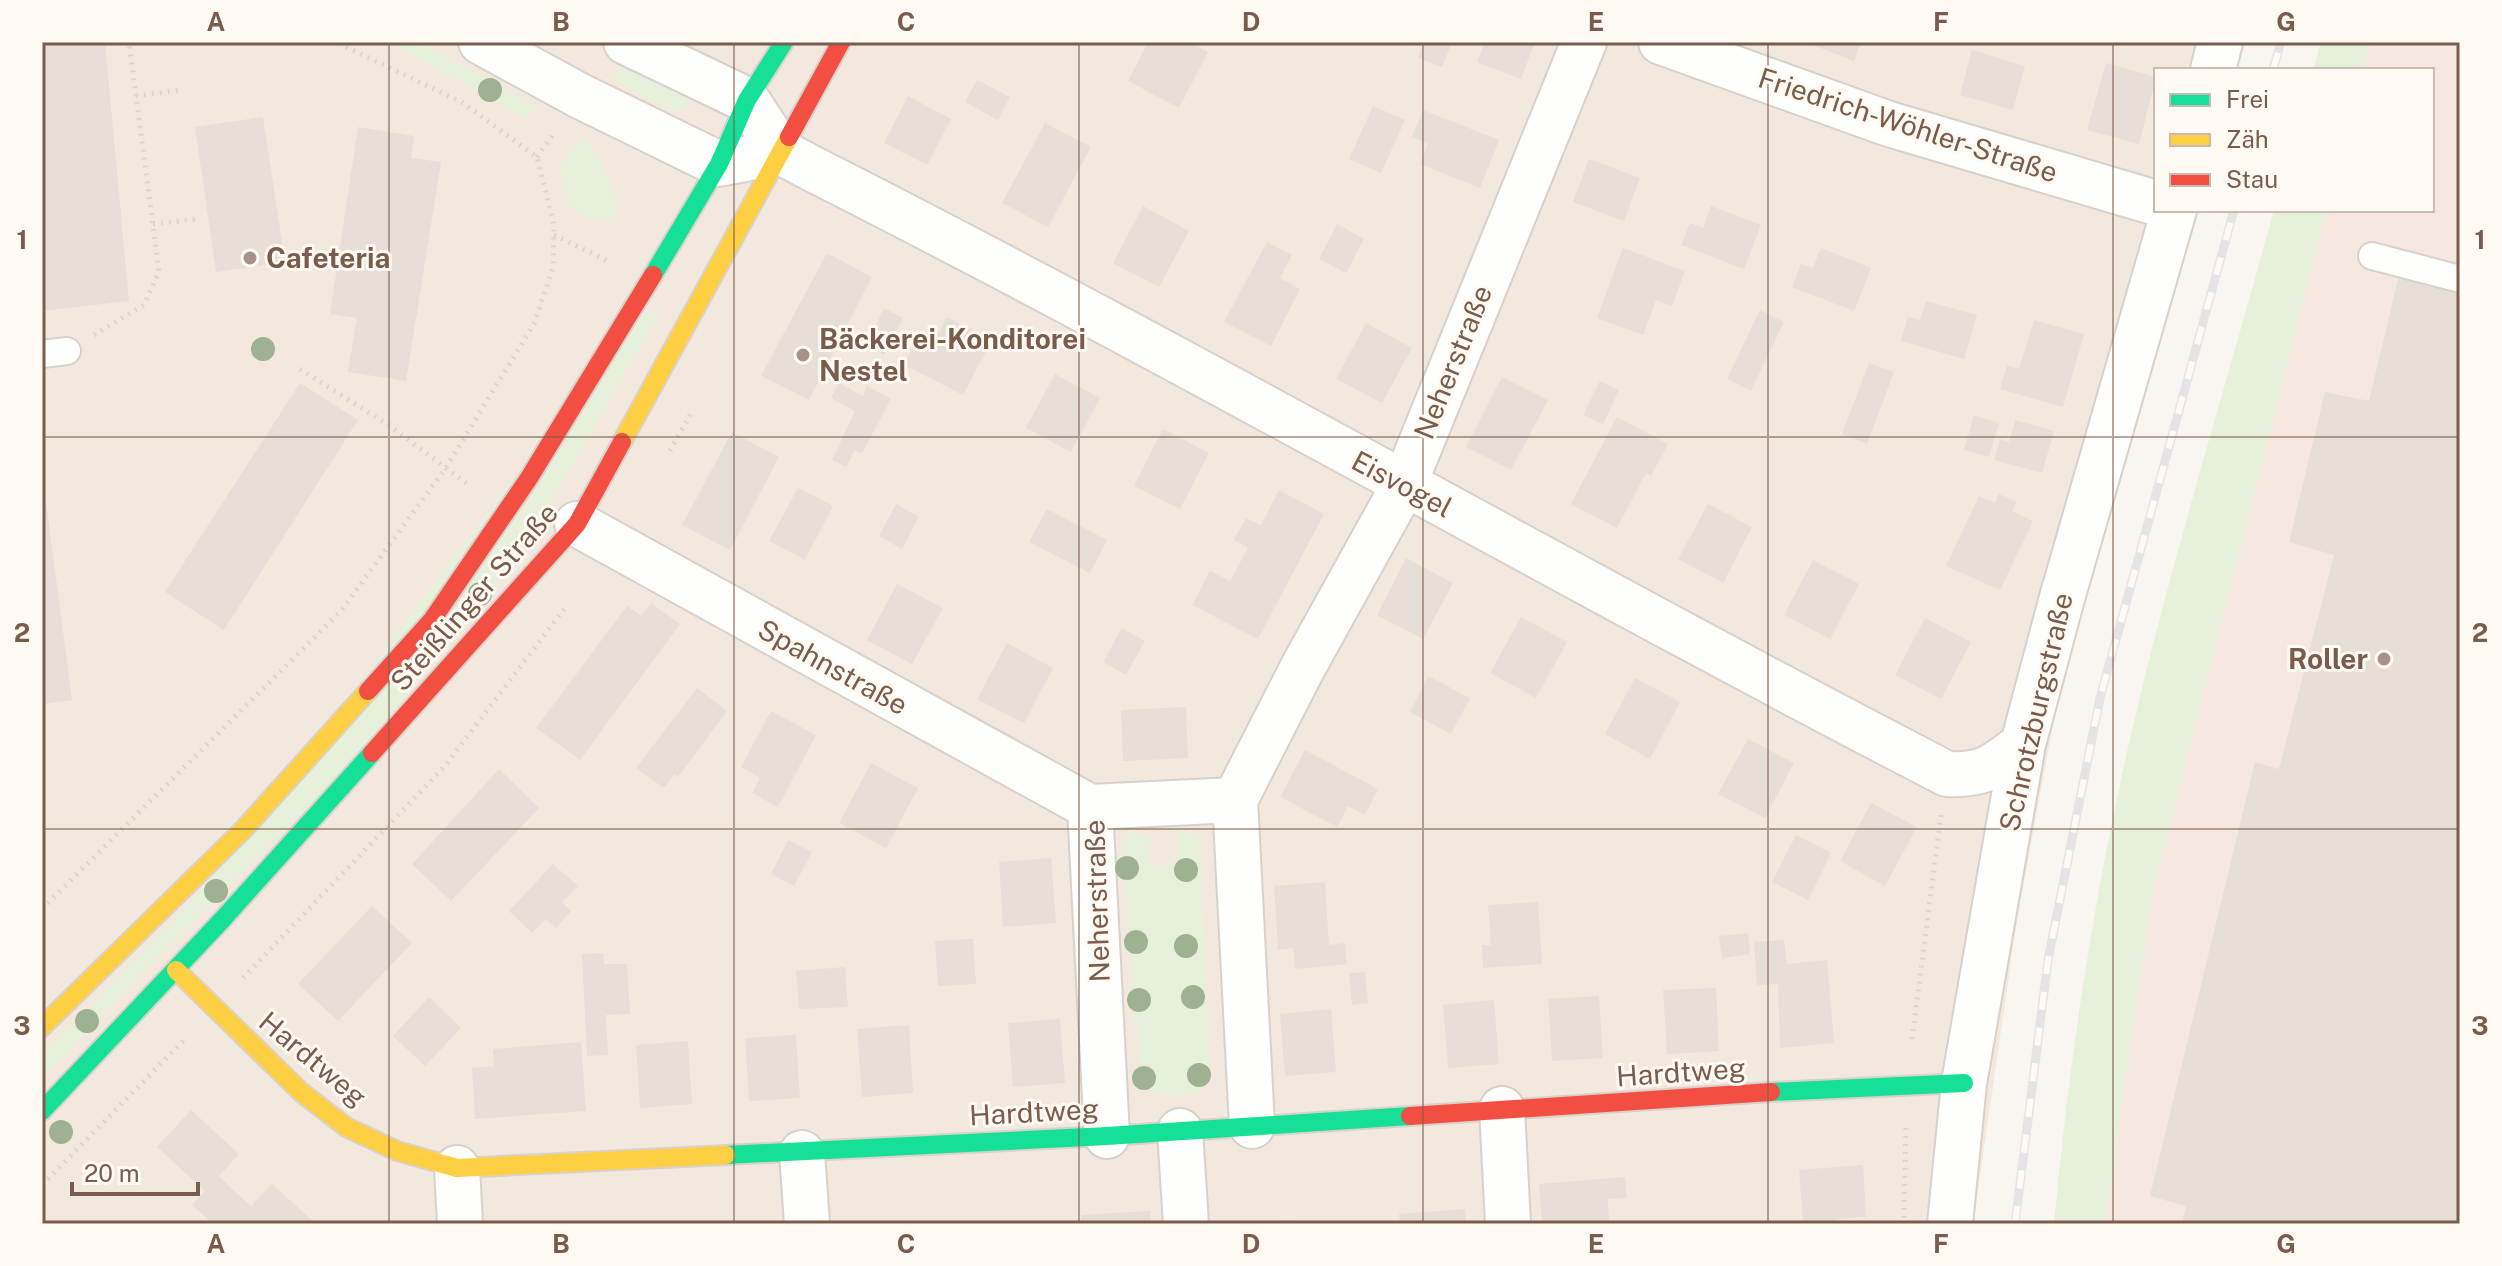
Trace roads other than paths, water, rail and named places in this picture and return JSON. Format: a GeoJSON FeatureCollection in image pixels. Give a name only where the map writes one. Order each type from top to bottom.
{"type":"FeatureCollection","features":[{"type":"Feature","properties":{"kind":"street"},"geometry":{"type":"LineString","coordinates":[[481,42],[580,96],[719,164],[781,152],[747,100],[626,42]]}},
{"type":"Feature","properties":{"kind":"street","name":"Steißlinger Straße"},"geometry":{"type":"LineString","coordinates":[[42,1027],[243,830],[432,620],[506,514],[719,164],[747,100],[784,42]]}},
{"type":"Feature","properties":{"kind":"street","name":"Steißlinger Straße"},"geometry":{"type":"LineString","coordinates":[[42,1111],[176,970],[577,524],[841,42]]}},
{"type":"Feature","properties":{"kind":"street","name":"Neherstraße"},"geometry":{"type":"LineString","coordinates":[[1107,1136],[1090,807],[1235,800],[1303,667],[1404,485],[1584,42]]}},
{"type":"Feature","properties":{"kind":"street","name":"Friedrich-Wöhler-Straße"},"geometry":{"type":"LineString","coordinates":[[1661,42],[1889,124],[2154,202]]}},
{"type":"Feature","properties":{"kind":"street"},"geometry":{"type":"LineString","coordinates":[[2214,68],[2220,42]]}},
{"type":"Feature","properties":{"kind":"street","name":"Eisvogel"},"geometry":{"type":"LineString","coordinates":[[781,152],[1093,313],[1404,485],[1947,774],[1972,775],[1994,767],[2023,744]]}},
{"type":"Feature","properties":{"kind":"street","name":"Schrotzburgstraße"},"geometry":{"type":"LineString","coordinates":[[1950,1224],[1964,1083],[2023,744],[2173,212]]}},
{"type":"Feature","properties":{"kind":"street","name":"Spahnstraße"},"geometry":{"type":"LineString","coordinates":[[577,524],[1090,807]]}},
{"type":"Feature","properties":{"kind":"street"},"geometry":{"type":"LineString","coordinates":[[1235,800],[1252,1126]]}},
{"type":"Feature","properties":{"kind":"street","name":"Hardtweg"},"geometry":{"type":"LineString","coordinates":[[176,970],[301,1092],[346,1127],[397,1151],[457,1168],[1107,1136],[1907,1083],[1964,1083]]}},
{"type":"Feature","properties":{"kind":"street"},"geometry":{"type":"LineString","coordinates":[[1502,1109],[1508,1224]]}},
{"type":"Feature","properties":{"kind":"street"},"geometry":{"type":"LineString","coordinates":[[1180,1131],[1186,1224]]}},
{"type":"Feature","properties":{"kind":"street"},"geometry":{"type":"LineString","coordinates":[[802,1153],[807,1224]]}},
{"type":"Feature","properties":{"kind":"street"},"geometry":{"type":"LineString","coordinates":[[457,1168],[460,1224]]}},
{"type":"Feature","properties":{"kind":"lane"},"geometry":{"type":"LineString","coordinates":[[2372,256],[2460,279]]}},
{"type":"Feature","properties":{"kind":"railway"},"geometry":{"type":"LineString","coordinates":[[2274,68],[2281,42]]}},
{"type":"Feature","properties":{"kind":"railway"},"geometry":{"type":"LineString","coordinates":[[2015,1224],[2048,960],[2100,698],[2233,212]]}},
{"type":"Feature","properties":{"kind":"place","name":"Cafeteria"},"geometry":{"type":"Point","coordinates":[250,258]}},
{"type":"Feature","properties":{"kind":"place","name":"Bäckerei-Konditorei Nestel"},"geometry":{"type":"Point","coordinates":[803,355]}},
{"type":"Feature","properties":{"kind":"place","name":"Roller"},"geometry":{"type":"Point","coordinates":[2384,659]}}]}
